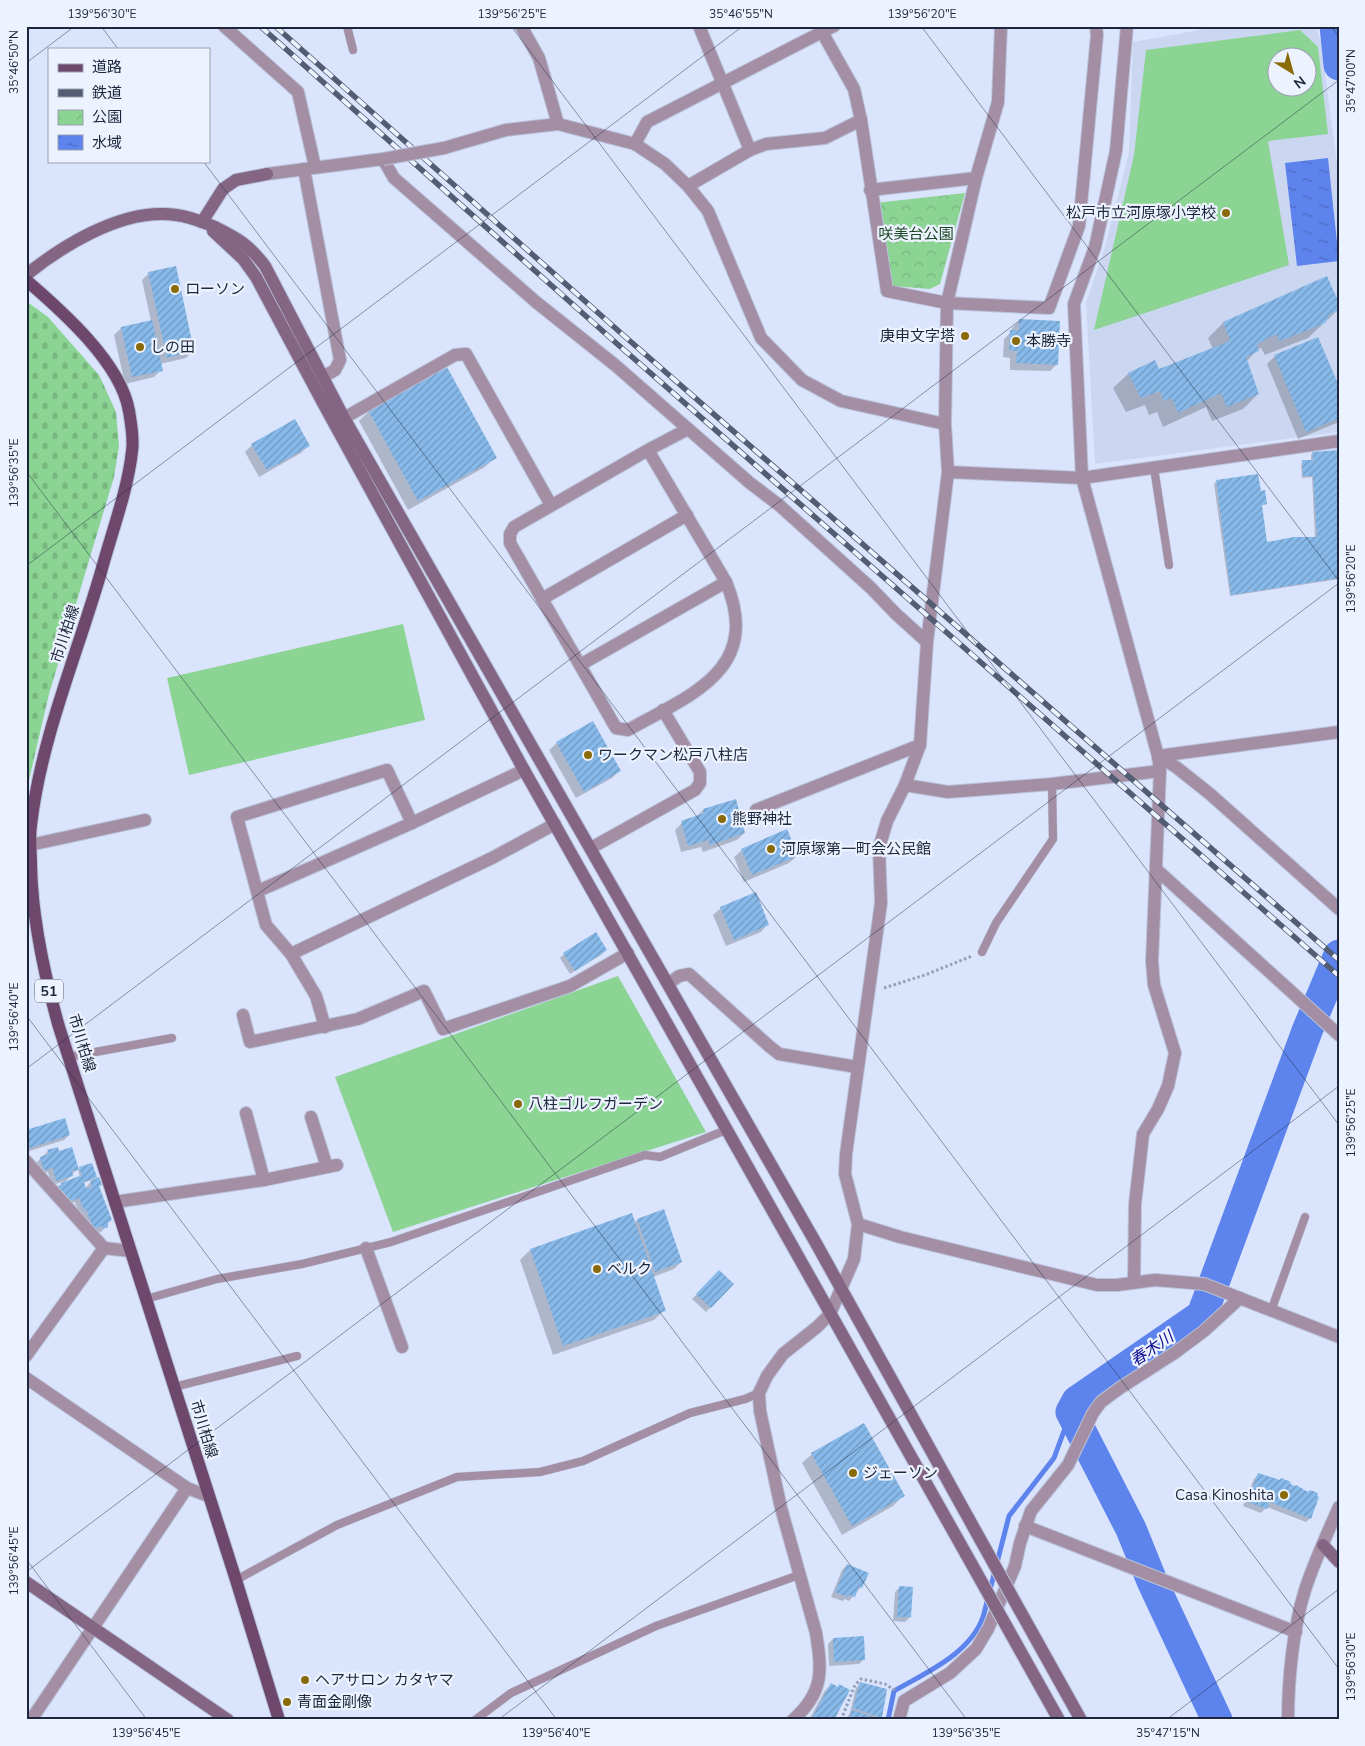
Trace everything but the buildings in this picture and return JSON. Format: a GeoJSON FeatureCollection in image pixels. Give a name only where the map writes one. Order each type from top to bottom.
{"type":"FeatureCollection","features":[{"type":"Feature","properties":{"kind":"main road","name":"市川柏線"},"geometry":{"type":"LineString","coordinates":[[26,280],[69,320],[96,349],[118,378],[129,409],[133,450],[126,483],[94,596],[40,771],[29,828],[32,892],[39,942],[47,985],[68,1057],[279,1720]]}},
{"type":"Feature","properties":{"kind":"street"},"geometry":{"type":"LineString","coordinates":[[224,26],[298,92],[340,360],[335,370],[323,377]]}},
{"type":"Feature","properties":{"kind":"street"},"geometry":{"type":"LineString","coordinates":[[521,26],[539,58],[558,124]]}},
{"type":"Feature","properties":{"kind":"street"},"geometry":{"type":"LineString","coordinates":[[699,26],[750,150]]}},
{"type":"Feature","properties":{"kind":"street"},"geometry":{"type":"LineString","coordinates":[[792,1720],[809,1703],[817,1687],[821,1670],[816,1633],[781,1508],[760,1411],[760,1393],[767,1376],[783,1354],[830,1314],[854,1258],[858,1224],[845,1174],[846,1154],[881,903],[879,848],[887,821],[905,785],[920,745],[927,642],[948,472],[946,424],[947,302],[976,178],[998,102],[1001,26]]}},
{"type":"Feature","properties":{"kind":"street"},"geometry":{"type":"LineString","coordinates":[[635,144],[647,122],[828,29],[854,90],[861,120],[870,190],[887,292],[947,302],[1049,308],[1079,226],[1097,35],[1096,26]]}},
{"type":"Feature","properties":{"kind":"street"},"geometry":{"type":"LineString","coordinates":[[1127,26],[1116,152],[1095,247],[1074,304],[1082,478],[1158,756],[1160,771],[1152,961],[1154,985],[1175,1053],[1168,1086],[1158,1109],[1143,1134],[1135,1204],[1134,1282]]}},
{"type":"Feature","properties":{"kind":"street"},"geometry":{"type":"LineString","coordinates":[[688,186],[750,150],[766,144],[825,138],[861,120]]}},
{"type":"Feature","properties":{"kind":"street"},"geometry":{"type":"LineString","coordinates":[[202,222],[223,189],[236,180],[267,174],[383,159],[444,148],[506,130],[558,124],[635,144],[665,164],[688,186],[708,211],[761,338],[802,380],[841,401],[946,424]]}},
{"type":"Feature","properties":{"kind":"street"},"geometry":{"type":"LineString","coordinates":[[383,159],[394,178],[536,302],[615,365],[750,483],[779,505],[871,588],[927,642]]}},
{"type":"Feature","properties":{"kind":"street"},"geometry":{"type":"LineString","coordinates":[[870,190],[976,178]]}},
{"type":"Feature","properties":{"kind":"street"},"geometry":{"type":"LineString","coordinates":[[26,275],[62,249],[97,230],[134,217],[162,214],[185,216],[238,238],[254,251],[265,266],[344,418],[841,1289],[1081,1720]]}},
{"type":"Feature","properties":{"kind":"street"},"geometry":{"type":"LineString","coordinates":[[202,222],[243,259],[256,277],[524,770],[1059,1720]]}},
{"type":"Feature","properties":{"kind":"street"},"geometry":{"type":"LineString","coordinates":[[344,418],[455,355],[466,354],[551,505]]}},
{"type":"Feature","properties":{"kind":"street"},"geometry":{"type":"LineString","coordinates":[[648,450],[726,582],[734,600],[737,632],[732,649],[713,678],[697,691],[628,730],[616,728],[510,544],[510,534],[514,527],[551,505],[648,450],[688,429]]}},
{"type":"Feature","properties":{"kind":"street"},"geometry":{"type":"LineString","coordinates":[[948,472],[1082,478],[1339,441]]}},
{"type":"Feature","properties":{"kind":"street"},"geometry":{"type":"LineString","coordinates":[[542,599],[686,516]]}},
{"type":"Feature","properties":{"kind":"street"},"geometry":{"type":"LineString","coordinates":[[580,665],[726,582]]}},
{"type":"Feature","properties":{"kind":"street"},"geometry":{"type":"LineString","coordinates":[[591,848],[695,790],[700,782],[700,772],[663,710]]}},
{"type":"Feature","properties":{"kind":"street"},"geometry":{"type":"LineString","coordinates":[[1158,756],[1338,732]]}},
{"type":"Feature","properties":{"kind":"street"},"geometry":{"type":"LineString","coordinates":[[756,810],[920,745]]}},
{"type":"Feature","properties":{"kind":"street"},"geometry":{"type":"LineString","coordinates":[[1158,756],[1176,767],[1210,794],[1338,908]]}},
{"type":"Feature","properties":{"kind":"street"},"geometry":{"type":"LineString","coordinates":[[325,1026],[316,996],[291,954],[266,924],[236,817],[387,770],[412,823]]}},
{"type":"Feature","properties":{"kind":"street"},"geometry":{"type":"LineString","coordinates":[[258,891],[412,823],[524,770]]}},
{"type":"Feature","properties":{"kind":"street"},"geometry":{"type":"LineString","coordinates":[[905,785],[948,792],[1052,784],[1160,771]]}},
{"type":"Feature","properties":{"kind":"street"},"geometry":{"type":"LineString","coordinates":[[30,845],[145,820]]}},
{"type":"Feature","properties":{"kind":"street"},"geometry":{"type":"LineString","coordinates":[[291,954],[492,858],[555,824]]}},
{"type":"Feature","properties":{"kind":"street"},"geometry":{"type":"LineString","coordinates":[[1156,870],[1339,1035]]}},
{"type":"Feature","properties":{"kind":"street"},"geometry":{"type":"LineString","coordinates":[[242,1015],[250,1042],[358,1019],[424,991],[443,1029],[570,986],[628,953]]}},
{"type":"Feature","properties":{"kind":"street"},"geometry":{"type":"LineString","coordinates":[[668,984],[679,976],[689,974],[779,1054],[857,1068]]}},
{"type":"Feature","properties":{"kind":"street"},"geometry":{"type":"LineString","coordinates":[[246,1113],[264,1180]]}},
{"type":"Feature","properties":{"kind":"street"},"geometry":{"type":"LineString","coordinates":[[115,1202],[264,1180],[332,1166],[311,1117]]}},
{"type":"Feature","properties":{"kind":"street"},"geometry":{"type":"LineString","coordinates":[[26,1161],[104,1248],[130,1251]]}},
{"type":"Feature","properties":{"kind":"street"},"geometry":{"type":"LineString","coordinates":[[858,1224],[900,1237],[1098,1285],[1154,1280],[1204,1284],[1339,1337]]}},
{"type":"Feature","properties":{"kind":"street"},"geometry":{"type":"LineString","coordinates":[[26,1356],[104,1248]]}},
{"type":"Feature","properties":{"kind":"street"},"geometry":{"type":"LineString","coordinates":[[366,1248],[402,1347]]}},
{"type":"Feature","properties":{"kind":"street"},"geometry":{"type":"LineString","coordinates":[[900,1720],[904,1701],[950,1673],[976,1649],[988,1629],[1014,1566],[1025,1526],[1032,1511],[1068,1465],[1093,1413],[1101,1402],[1176,1352],[1204,1331],[1240,1298]]}},
{"type":"Feature","properties":{"kind":"street"},"geometry":{"type":"LineString","coordinates":[[26,1378],[188,1488],[208,1496]]}},
{"type":"Feature","properties":{"kind":"street"},"geometry":{"type":"LineString","coordinates":[[31,1720],[92,1627],[188,1488]]}},
{"type":"Feature","properties":{"kind":"street"},"geometry":{"type":"LineString","coordinates":[[1288,1720],[1288,1701],[1296,1632],[1305,1590],[1339,1507]]}},
{"type":"Feature","properties":{"kind":"street"},"geometry":{"type":"LineString","coordinates":[[1025,1526],[1296,1632]]}},
{"type":"Feature","properties":{"kind":"street"},"geometry":{"type":"LineString","coordinates":[[1323,1545],[1339,1562]]}},
{"type":"Feature","properties":{"kind":"street"},"geometry":{"type":"LineString","coordinates":[[26,1582],[228,1720]]}},
{"type":"Feature","properties":{"kind":"lane"},"geometry":{"type":"LineString","coordinates":[[347,26],[353,50]]}},
{"type":"Feature","properties":{"kind":"lane"},"geometry":{"type":"LineString","coordinates":[[1154,468],[1169,565]]}},
{"type":"Feature","properties":{"kind":"lane"},"geometry":{"type":"LineString","coordinates":[[982,952],[996,923],[1053,839],[1052,784]]}},
{"type":"Feature","properties":{"kind":"lane"},"geometry":{"type":"LineString","coordinates":[[68,1057],[172,1038]]}},
{"type":"Feature","properties":{"kind":"lane"},"geometry":{"type":"LineString","coordinates":[[146,1299],[217,1279],[302,1264],[391,1242],[645,1155],[660,1157],[726,1130]]}},
{"type":"Feature","properties":{"kind":"lane"},"geometry":{"type":"LineString","coordinates":[[1271,1311],[1305,1217]]}},
{"type":"Feature","properties":{"kind":"lane"},"geometry":{"type":"LineString","coordinates":[[174,1387],[296,1356]]}},
{"type":"Feature","properties":{"kind":"lane"},"geometry":{"type":"LineString","coordinates":[[236,1580],[337,1525],[457,1477],[540,1472],[584,1461],[690,1413],[745,1399],[760,1393]]}},
{"type":"Feature","properties":{"kind":"lane"},"geometry":{"type":"LineString","coordinates":[[475,1720],[511,1693],[656,1626],[799,1575]]}},
{"type":"Feature","properties":{"kind":"path"},"geometry":{"type":"LineString","coordinates":[[869,993],[925,975],[982,952]]}},
{"type":"Feature","properties":{"kind":"path"},"geometry":{"type":"LineString","coordinates":[[842,1720],[855,1685],[860,1679],[889,1685]]}},
{"type":"Feature","properties":{"kind":"shaded area","name":"松戸市立河原塚小学校"},"geometry":{"type":"Polygon","coordinates":[[[1222,26],[1316,26],[1321,43],[1339,179],[1339,432],[1095,464],[1086,302],[1105,247],[1129,152],[1133,42],[1222,26]]]}},
{"type":"Feature","properties":{"kind":"green space"},"geometry":{"type":"Polygon","coordinates":[[[1300,30],[1318,47],[1328,134],[1268,141],[1289,265],[1094,330],[1134,155],[1146,50],[1300,30]]]}},
{"type":"Feature","properties":{"kind":"green space","name":"咲美台公園"},"geometry":{"type":"Polygon","coordinates":[[[965,193],[940,284],[930,289],[892,286],[875,203],[965,193]]]}},
{"type":"Feature","properties":{"kind":"green space"},"geometry":{"type":"Polygon","coordinates":[[[26,301],[48,317],[99,375],[116,412],[119,446],[114,477],[49,694],[26,793],[26,301]]]}},
{"type":"Feature","properties":{"kind":"green space"},"geometry":{"type":"Polygon","coordinates":[[[403,624],[425,720],[189,775],[167,678],[403,624]]]}},
{"type":"Feature","properties":{"kind":"green space","name":"八柱ゴルフガーデン"},"geometry":{"type":"Polygon","coordinates":[[[618,976],[706,1132],[393,1232],[335,1077],[618,976]]]}},
{"type":"Feature","properties":{"kind":"water"},"geometry":{"type":"Polygon","coordinates":[[[1328,158],[1339,261],[1297,266],[1285,163],[1328,158]]]}},
{"type":"Feature","properties":{"kind":"waterway","name":"春木川"},"geometry":{"type":"LineString","coordinates":[[1335,26],[1339,65]]}},
{"type":"Feature","properties":{"kind":"waterway","name":"春木川"},"geometry":{"type":"LineString","coordinates":[[1217,1720],[1152,1581],[1131,1529],[1071,1412],[1077,1401],[1202,1315],[1307,1031],[1339,955]]}},
{"type":"Feature","properties":{"kind":"waterway"},"geometry":{"type":"LineString","coordinates":[[990,1590],[1009,1516],[1054,1458],[1071,1412]]}},
{"type":"Feature","properties":{"kind":"waterway"},"geometry":{"type":"LineString","coordinates":[[888,1720],[894,1691],[945,1661],[968,1642],[977,1630],[983,1617],[988,1598]]}},
{"type":"Feature","properties":{"kind":"railway"},"geometry":{"type":"LineString","coordinates":[[260,26],[615,342],[1339,976]]}},
{"type":"Feature","properties":{"kind":"railway"},"geometry":{"type":"LineString","coordinates":[[275,26],[622,334],[1339,960]]}},
{"type":"Feature","properties":{"kind":"place","name":"松戸市立河原塚小学校"},"geometry":{"type":"Point","coordinates":[1226,213]}},
{"type":"Feature","properties":{"kind":"place","name":"ローソン"},"geometry":{"type":"Point","coordinates":[175,289]}},
{"type":"Feature","properties":{"kind":"place","name":"庚申文字塔"},"geometry":{"type":"Point","coordinates":[965,336]}},
{"type":"Feature","properties":{"kind":"place","name":"本勝寺"},"geometry":{"type":"Point","coordinates":[1016,341]}},
{"type":"Feature","properties":{"kind":"place","name":"しの田"},"geometry":{"type":"Point","coordinates":[140,347]}},
{"type":"Feature","properties":{"kind":"place","name":"ワークマン松戸八柱店"},"geometry":{"type":"Point","coordinates":[588,755]}},
{"type":"Feature","properties":{"kind":"place","name":"熊野神社"},"geometry":{"type":"Point","coordinates":[722,819]}},
{"type":"Feature","properties":{"kind":"place","name":"河原塚第一町会公民館"},"geometry":{"type":"Point","coordinates":[771,849]}},
{"type":"Feature","properties":{"kind":"place","name":"八柱ゴルフガーデン"},"geometry":{"type":"Point","coordinates":[518,1104]}},
{"type":"Feature","properties":{"kind":"place","name":"ベルク"},"geometry":{"type":"Point","coordinates":[597,1269]}},
{"type":"Feature","properties":{"kind":"place","name":"ジェーソン"},"geometry":{"type":"Point","coordinates":[853,1473]}},
{"type":"Feature","properties":{"kind":"place","name":"Casa Kinoshita"},"geometry":{"type":"Point","coordinates":[1284,1495]}},
{"type":"Feature","properties":{"kind":"place","name":"ヘアサロン カタヤマ"},"geometry":{"type":"Point","coordinates":[305,1680]}},
{"type":"Feature","properties":{"kind":"place","name":"青面金剛像"},"geometry":{"type":"Point","coordinates":[287,1702]}}]}
